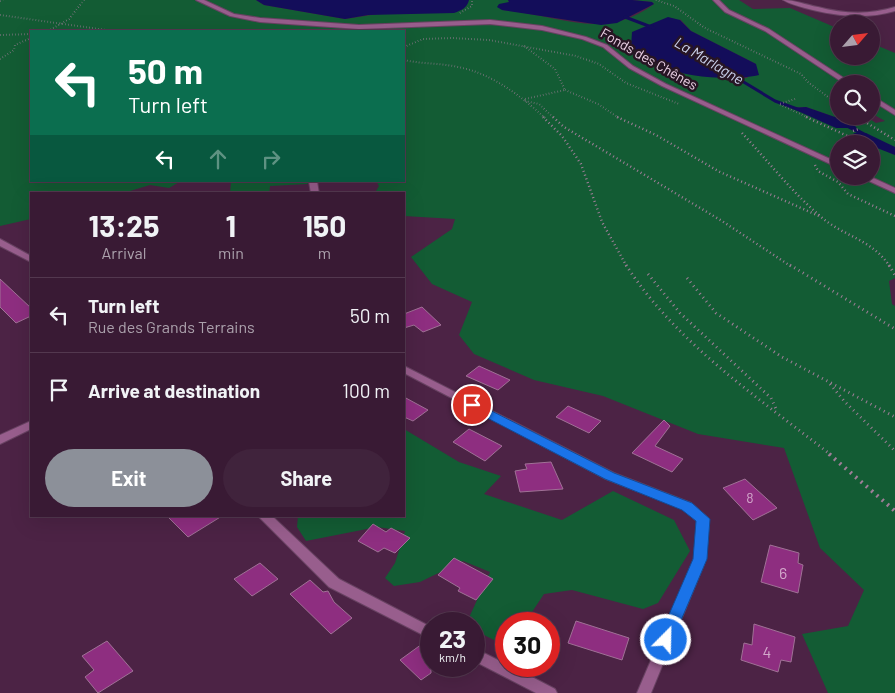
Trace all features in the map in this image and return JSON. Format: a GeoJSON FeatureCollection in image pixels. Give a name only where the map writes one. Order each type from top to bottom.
{"type":"FeatureCollection","features":[{"type":"Feature","properties":{"kind":"street","name":"Fonds des Chênes"},"geometry":{"type":"LineString","coordinates":[[199,0],[232,15],[260,20],[359,27],[490,22],[542,28],[584,38],[605,46],[631,66],[664,85],[830,162]]}},
{"type":"Feature","properties":{"kind":"street"},"geometry":{"type":"LineString","coordinates":[[716,0],[727,11],[767,30],[836,75]]}},
{"type":"Feature","properties":{"kind":"street"},"geometry":{"type":"LineString","coordinates":[[786,0],[800,5],[852,15],[885,14],[895,17]]}},
{"type":"Feature","properties":{"kind":"street"},"geometry":{"type":"LineString","coordinates":[[885,14],[895,9]]}},
{"type":"Feature","properties":{"kind":"street"},"geometry":{"type":"LineString","coordinates":[[880,103],[895,113]]}},
{"type":"Feature","properties":{"kind":"street"},"geometry":{"type":"LineString","coordinates":[[880,184],[895,191]]}},
{"type":"Feature","properties":{"kind":"street"},"geometry":{"type":"LineString","coordinates":[[0,242],[30,258]]}},
{"type":"Feature","properties":{"kind":"street"},"geometry":{"type":"LineString","coordinates":[[405,371],[610,476],[687,506],[703,519],[700,559],[644,693]]}},
{"type":"Feature","properties":{"kind":"street"},"geometry":{"type":"LineString","coordinates":[[0,440],[30,425]]}},
{"type":"Feature","properties":{"kind":"street"},"geometry":{"type":"LineString","coordinates":[[265,517],[334,583],[420,627]]}},
{"type":"Feature","properties":{"kind":"street"},"geometry":{"type":"LineString","coordinates":[[485,660],[550,693]]}},
{"type":"Feature","properties":{"kind":"path"},"geometry":{"type":"LineString","coordinates":[[50,30],[65,24],[78,12],[84,0]]}},
{"type":"Feature","properties":{"kind":"path"},"geometry":{"type":"LineString","coordinates":[[656,0],[674,6],[705,28],[801,74],[830,97]]}},
{"type":"Feature","properties":{"kind":"path"},"geometry":{"type":"LineString","coordinates":[[0,15],[106,30]]}},
{"type":"Feature","properties":{"kind":"path"},"geometry":{"type":"LineString","coordinates":[[0,35],[30,36]]}},
{"type":"Feature","properties":{"kind":"path"},"geometry":{"type":"LineString","coordinates":[[0,59],[14,50],[15,45],[30,37]]}},
{"type":"Feature","properties":{"kind":"path"},"geometry":{"type":"LineString","coordinates":[[405,47],[423,39],[452,38],[523,45],[576,56],[599,64],[626,83],[682,105]]}},
{"type":"Feature","properties":{"kind":"path"},"geometry":{"type":"LineString","coordinates":[[523,45],[550,64],[562,77],[564,90]]}},
{"type":"Feature","properties":{"kind":"path"},"geometry":{"type":"LineString","coordinates":[[405,60],[450,64],[475,71],[493,80],[522,100],[565,137],[581,165],[614,247],[652,299],[742,386],[874,490],[895,511]]}},
{"type":"Feature","properties":{"kind":"path"},"geometry":{"type":"LineString","coordinates":[[522,100],[564,90],[598,104],[619,118],[656,135],[720,172],[819,216],[835,227],[868,243],[885,259],[895,275]]}},
{"type":"Feature","properties":{"kind":"path"},"geometry":{"type":"LineString","coordinates":[[794,98],[779,104],[846,135]]}},
{"type":"Feature","properties":{"kind":"path"},"geometry":{"type":"LineString","coordinates":[[522,100],[539,104],[564,127],[722,221],[791,266],[895,329]]}},
{"type":"Feature","properties":{"kind":"path"},"geometry":{"type":"LineString","coordinates":[[745,124],[735,125],[819,216]]}},
{"type":"Feature","properties":{"kind":"path"},"geometry":{"type":"LineString","coordinates":[[871,125],[895,140]]}},
{"type":"Feature","properties":{"kind":"path"},"geometry":{"type":"LineString","coordinates":[[853,131],[859,130]]}},
{"type":"Feature","properties":{"kind":"path"},"geometry":{"type":"LineString","coordinates":[[807,152],[818,172],[838,182],[848,194],[895,216]]}},
{"type":"Feature","properties":{"kind":"path"},"geometry":{"type":"LineString","coordinates":[[648,274],[680,313],[771,398],[778,413]]}},
{"type":"Feature","properties":{"kind":"path"},"geometry":{"type":"LineString","coordinates":[[687,278],[716,313],[782,358],[895,416]]}},
{"type":"Feature","properties":{"kind":"path"},"geometry":{"type":"LineString","coordinates":[[828,381],[845,402],[895,450]]}},
{"type":"Feature","properties":{"kind":"green space"},"geometry":{"type":"Polygon","coordinates":[[[0,0],[256,0],[264,5],[345,19],[469,0],[508,0],[509,2],[502,10],[580,23],[599,24],[617,22],[635,15],[654,4],[652,2],[632,0],[739,0],[753,9],[790,8],[830,25],[830,65],[880,65],[880,47],[895,53],[895,147],[880,142],[880,135],[860,135],[854,133],[857,135],[830,135],[830,185],[880,185],[880,148],[895,155],[895,278],[889,281],[892,304],[895,306],[895,693],[828,693],[802,634],[848,626],[864,590],[820,548],[784,448],[698,434],[603,396],[534,380],[474,354],[459,335],[472,302],[432,284],[411,257],[452,229],[455,219],[405,216],[405,192],[372,192],[376,191],[379,186],[377,182],[405,182],[405,30],[30,30],[30,182],[179,182],[169,188],[150,185],[127,192],[30,192],[30,219],[0,226],[0,0]],[[680,19],[664,68],[697,75],[747,78],[756,64],[691,31],[680,19]]]}},
{"type":"Feature","properties":{"kind":"green space"},"geometry":{"type":"Polygon","coordinates":[[[231,182],[307,182],[308,184],[270,186],[269,192],[230,192],[231,182]]]}},
{"type":"Feature","properties":{"kind":"green space"},"geometry":{"type":"Polygon","coordinates":[[[405,430],[459,462],[501,476],[484,494],[562,520],[613,491],[674,520],[690,551],[658,603],[643,609],[572,590],[544,594],[532,612],[495,612],[495,640],[485,636],[485,612],[472,612],[490,572],[463,561],[420,582],[394,586],[385,578],[395,563],[405,531],[377,527],[306,541],[297,527],[298,517],[405,517],[405,430]]]}},
{"type":"Feature","properties":{"kind":"water"},"geometry":{"type":"Polygon","coordinates":[[[256,0],[469,0],[464,8],[454,13],[368,15],[345,19],[264,5],[256,0]]]}},
{"type":"Feature","properties":{"kind":"water"},"geometry":{"type":"Polygon","coordinates":[[[508,0],[632,0],[652,2],[654,4],[617,23],[601,25],[502,10],[497,7],[499,4],[509,2],[508,0]]]}},
{"type":"Feature","properties":{"kind":"water"},"geometry":{"type":"Polygon","coordinates":[[[668,17],[680,20],[691,31],[756,64],[759,75],[724,78],[685,74],[660,65],[631,47],[632,32],[668,17]]]}},
{"type":"Feature","properties":{"kind":"water"},"geometry":{"type":"Polygon","coordinates":[[[806,107],[830,115],[830,125],[854,125],[857,128],[836,128],[791,108],[806,107]]]}},
{"type":"Feature","properties":{"kind":"water"},"geometry":{"type":"Polygon","coordinates":[[[853,133],[866,133],[870,135],[856,135],[853,133]]]}},
{"type":"Feature","properties":{"kind":"water"},"geometry":{"type":"Polygon","coordinates":[[[880,140],[895,147],[895,155],[880,149],[880,140]]]}},
{"type":"Feature","properties":{"kind":"building"},"geometry":{"type":"Polygon","coordinates":[[[0,279],[30,307],[30,316],[16,323],[0,307],[0,279]]]}},
{"type":"Feature","properties":{"kind":"building"},"geometry":{"type":"Polygon","coordinates":[[[422,307],[441,325],[423,332],[414,325],[405,328],[405,314],[422,307]]]}},
{"type":"Feature","properties":{"kind":"building"},"geometry":{"type":"Polygon","coordinates":[[[479,366],[510,380],[498,390],[466,376],[479,366]]]}},
{"type":"Feature","properties":{"kind":"building"},"geometry":{"type":"Polygon","coordinates":[[[405,398],[428,410],[413,421],[405,417],[405,398]]]}},
{"type":"Feature","properties":{"kind":"building"},"geometry":{"type":"Polygon","coordinates":[[[568,406],[601,421],[589,433],[556,417],[568,406]]]}},
{"type":"Feature","properties":{"kind":"building"},"geometry":{"type":"Polygon","coordinates":[[[664,420],[670,426],[655,446],[683,459],[672,472],[632,453],[664,420]]]}},
{"type":"Feature","properties":{"kind":"building"},"geometry":{"type":"Polygon","coordinates":[[[469,429],[502,446],[485,461],[453,442],[469,429]]]}},
{"type":"Feature","properties":{"kind":"building"},"geometry":{"type":"Polygon","coordinates":[[[551,462],[563,489],[520,492],[515,471],[527,469],[525,464],[551,462]]]}},
{"type":"Feature","properties":{"kind":"building"},"geometry":{"type":"Polygon","coordinates":[[[745,479],[777,508],[753,520],[723,488],[745,479]]]}},
{"type":"Feature","properties":{"kind":"building"},"geometry":{"type":"Polygon","coordinates":[[[168,517],[220,517],[188,537],[168,517]]]}},
{"type":"Feature","properties":{"kind":"building"},"geometry":{"type":"Polygon","coordinates":[[[373,524],[386,532],[391,528],[410,538],[395,553],[384,548],[378,552],[358,541],[373,524]]]}},
{"type":"Feature","properties":{"kind":"building"},"geometry":{"type":"Polygon","coordinates":[[[770,545],[799,553],[798,563],[803,565],[798,593],[761,582],[770,545]]]}},
{"type":"Feature","properties":{"kind":"building"},"geometry":{"type":"Polygon","coordinates":[[[454,558],[493,579],[476,600],[458,591],[460,588],[438,575],[454,558]]]}},
{"type":"Feature","properties":{"kind":"building"},"geometry":{"type":"Polygon","coordinates":[[[260,563],[278,579],[252,596],[234,579],[260,563]]]}},
{"type":"Feature","properties":{"kind":"building"},"geometry":{"type":"Polygon","coordinates":[[[310,580],[323,592],[328,591],[334,602],[352,618],[331,634],[290,594],[310,580]]]}},
{"type":"Feature","properties":{"kind":"building"},"geometry":{"type":"Polygon","coordinates":[[[576,621],[629,638],[622,660],[568,643],[576,621]]]}},
{"type":"Feature","properties":{"kind":"building"},"geometry":{"type":"Polygon","coordinates":[[[754,624],[795,637],[791,662],[781,660],[778,672],[741,660],[744,643],[752,645],[754,624]]]}},
{"type":"Feature","properties":{"kind":"building"},"geometry":{"type":"Polygon","coordinates":[[[107,641],[133,671],[98,693],[85,677],[94,670],[82,656],[107,641]]]}},
{"type":"Feature","properties":{"kind":"building"},"geometry":{"type":"Polygon","coordinates":[[[420,645],[420,677],[425,677],[421,680],[400,660],[420,645]]]}},
{"type":"Feature","properties":{"kind":"waterway","name":"La Marlagne"},"geometry":{"type":"LineString","coordinates":[[625,17],[654,28]]}},
{"type":"Feature","properties":{"kind":"waterway","name":"La Marlagne"},"geometry":{"type":"LineString","coordinates":[[732,75],[775,101],[800,110]]}},
{"type":"Feature","properties":{"kind":"waterway","name":"La Marlagne"},"geometry":{"type":"LineString","coordinates":[[848,126],[865,135]]}},
{"type":"Feature","properties":{"kind":"route"},"geometry":{"type":"LineString","coordinates":[[472,405],[610,476],[687,506],[703,519],[700,559],[666,640]]}}]}
